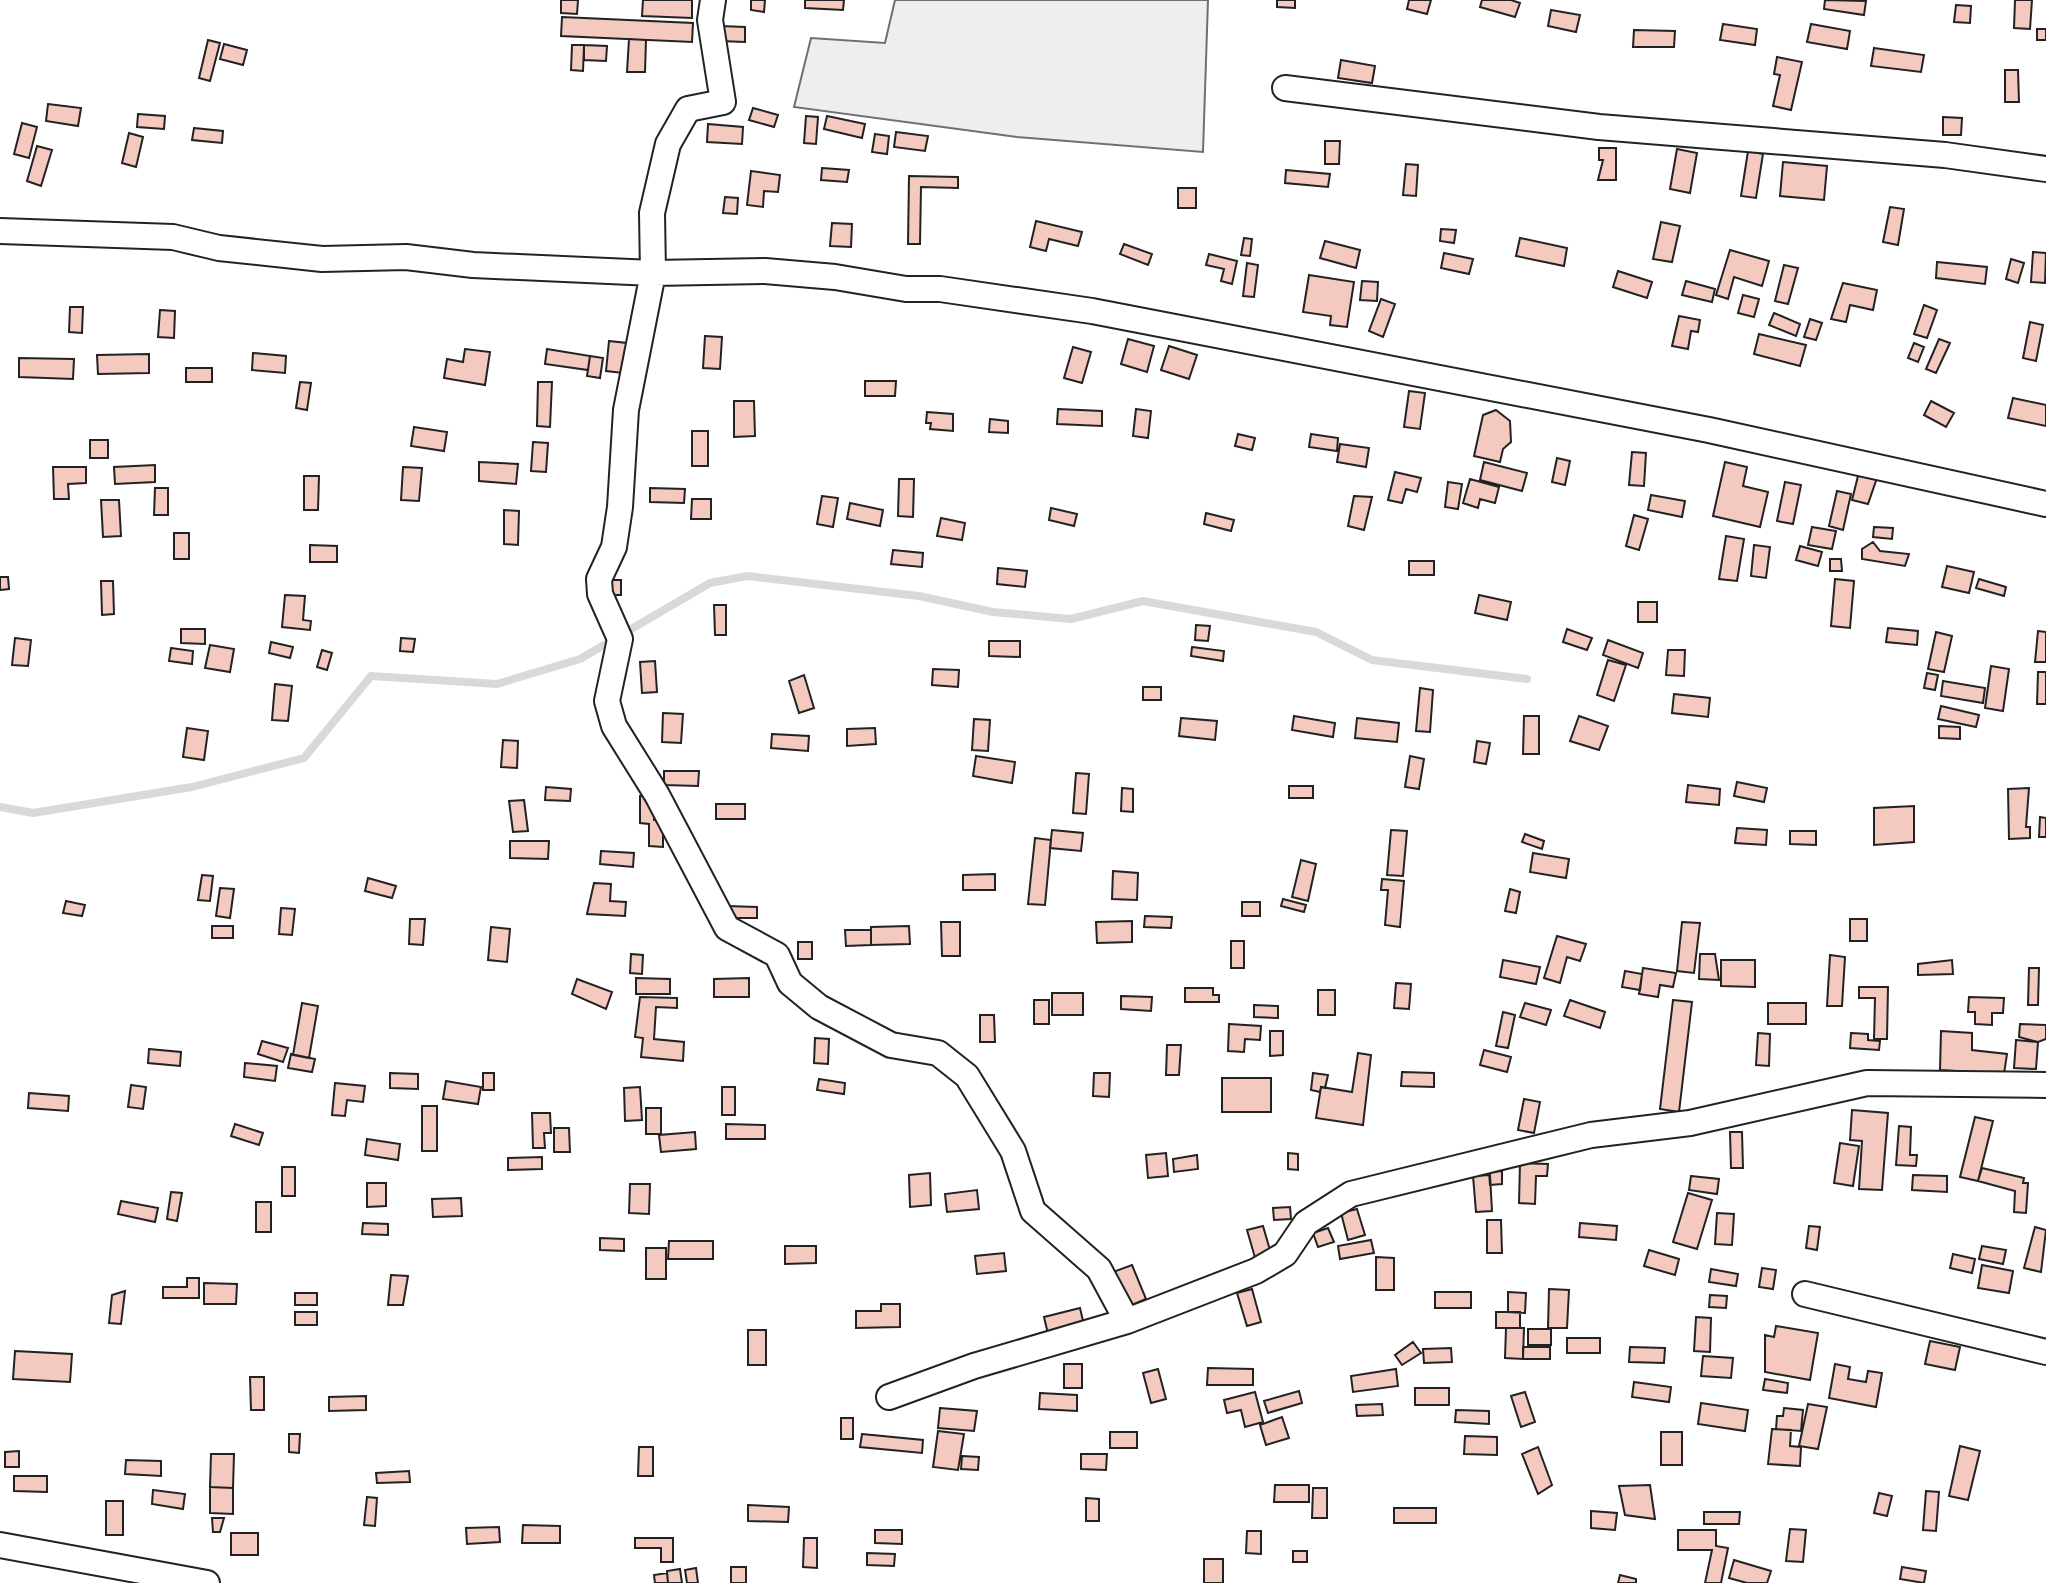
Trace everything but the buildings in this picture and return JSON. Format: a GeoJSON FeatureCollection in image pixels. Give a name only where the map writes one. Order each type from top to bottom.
{"type":"FeatureCollection","features":[{"type":"Feature","properties":{"kind":"street"},"geometry":{"type":"LineString","coordinates":[[713,0],[710,20],[723,102],[688,109],[668,144],[652,213],[653,273],[626,410],[614,547],[599,579],[600,594],[620,639],[607,701],[614,726],[657,795],[727,928],[777,955],[790,983],[819,1007],[891,1045],[938,1053],[967,1076],[1013,1151],[1033,1211],[1099,1269],[1127,1321]]}},
{"type":"Feature","properties":{"kind":"street"},"geometry":{"type":"LineString","coordinates":[[1285,88],[1523,119],[1945,155],[2046,169]]}},
{"type":"Feature","properties":{"kind":"street"},"geometry":{"type":"LineString","coordinates":[[0,231],[173,237],[219,248],[322,259],[406,257],[473,265],[653,273],[765,271],[835,277],[906,289],[940,289],[1092,311],[1709,430],[2046,504]]}},
{"type":"Feature","properties":{"kind":"street"},"geometry":{"type":"LineString","coordinates":[[889,1397],[974,1366],[1127,1321],[1256,1271],[1285,1254],[1306,1223],[1351,1194],[1591,1135],[1690,1123],[1867,1083],[2046,1085]]}},
{"type":"Feature","properties":{"kind":"street"},"geometry":{"type":"LineString","coordinates":[[1805,1294],[2046,1352]]}},
{"type":"Feature","properties":{"kind":"street"},"geometry":{"type":"LineString","coordinates":[[0,1545],[207,1583]]}},
{"type":"Feature","properties":{"kind":"shaded area"},"geometry":{"type":"Polygon","coordinates":[[[895,0],[1208,0],[1203,152],[1017,137],[794,107],[811,38],[885,43],[895,0]]]}},
{"type":"Feature","properties":{"kind":"waterway"},"geometry":{"type":"LineString","coordinates":[[0,807],[33,813],[192,787],[304,758],[371,676],[497,684],[580,659],[710,583],[747,576],[919,596],[993,612],[1071,619],[1143,601],[1316,632],[1372,660],[1527,679]]}}]}
